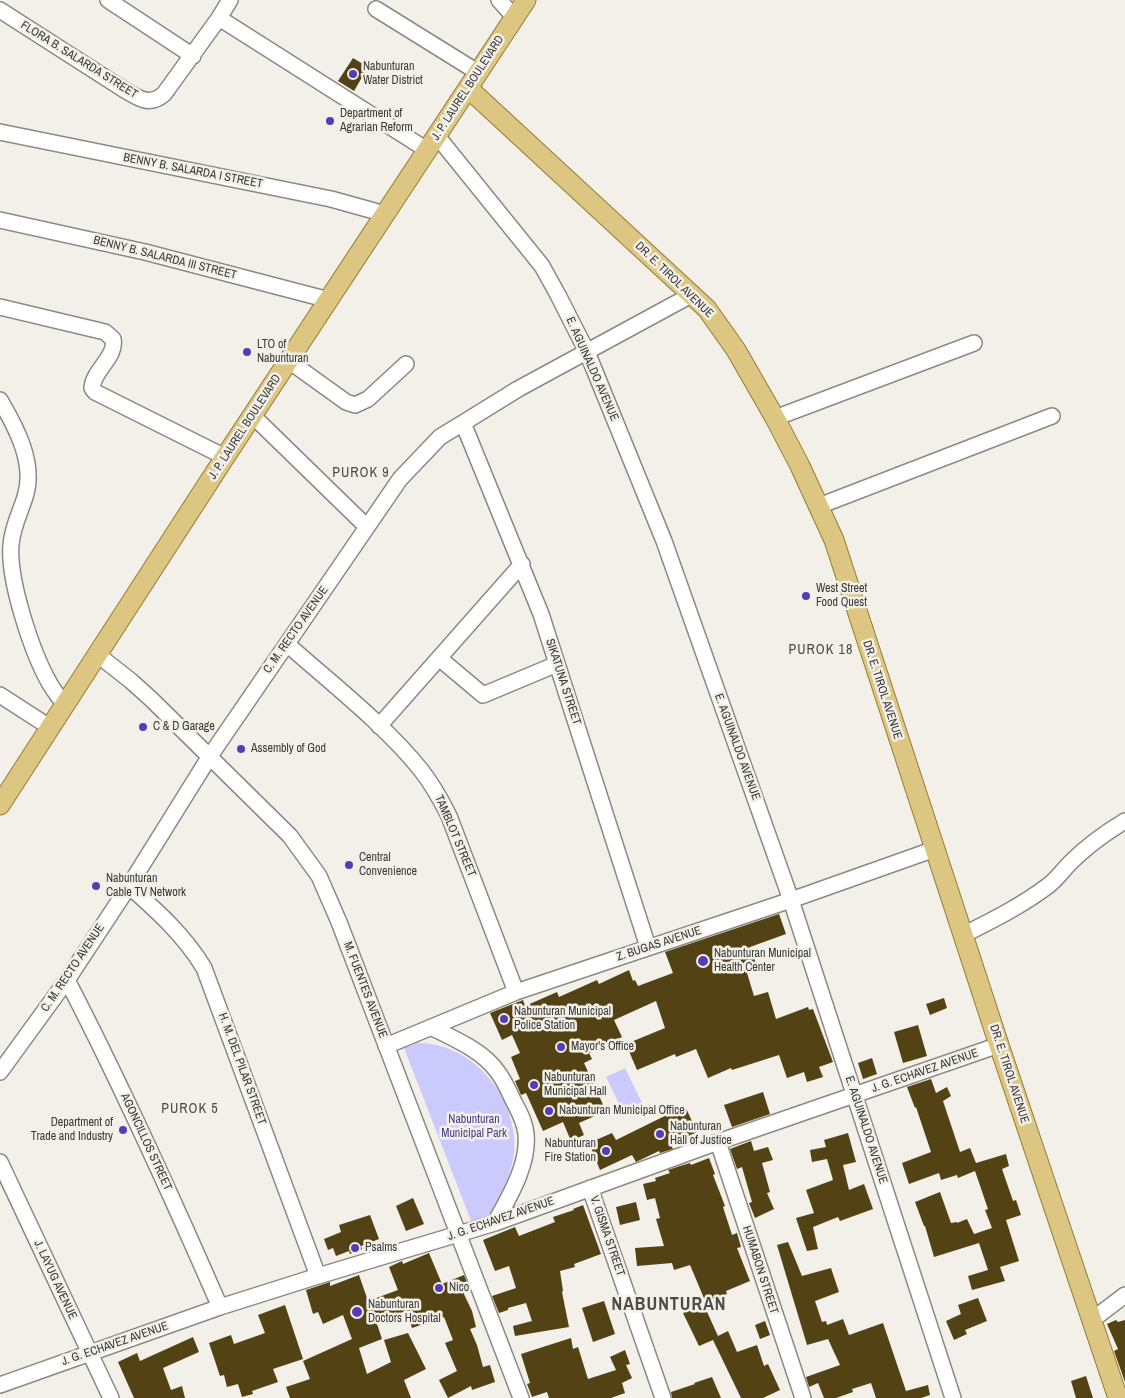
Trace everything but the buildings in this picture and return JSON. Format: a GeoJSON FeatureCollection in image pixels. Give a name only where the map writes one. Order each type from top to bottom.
{"type":"FeatureCollection","features":[{"type":"Feature","properties":{"kind":"main road","name":"J. P. LAUREL BOULEVARD"},"geometry":{"type":"LineString","coordinates":[[0,805],[225,457],[526,0]]}},
{"type":"Feature","properties":{"kind":"main road","name":"DR. E. TIROL AVENUE"},"geometry":{"type":"LineString","coordinates":[[473,80],[707,309],[732,344],[775,418],[819,506],[837,550],[999,1045],[1117,1394]]}},
{"type":"Feature","properties":{"kind":"street"},"geometry":{"type":"LineString","coordinates":[[108,0],[193,56]]}},
{"type":"Feature","properties":{"kind":"street","name":"FLORA B. SALARDA STREET"},"geometry":{"type":"LineString","coordinates":[[0,10],[123,89],[145,100],[156,100],[164,94],[193,56],[220,18],[230,0]]}},
{"type":"Feature","properties":{"kind":"street"},"geometry":{"type":"LineString","coordinates":[[499,0],[515,18]]}},
{"type":"Feature","properties":{"kind":"street"},"geometry":{"type":"LineString","coordinates":[[376,9],[473,80]]}},
{"type":"Feature","properties":{"kind":"street","name":"E. AGUINALDO AVENUE"},"geometry":{"type":"LineString","coordinates":[[220,18],[432,143],[542,266],[558,295],[587,352],[664,541],[791,900],[953,1398]]}},
{"type":"Feature","properties":{"kind":"street","name":"BENNY B. SALARDA I STREET"},"geometry":{"type":"LineString","coordinates":[[0,132],[331,199],[385,214]]}},
{"type":"Feature","properties":{"kind":"street","name":"BENNY B. SALARDA III STREET"},"geometry":{"type":"LineString","coordinates":[[0,220],[146,252],[328,300]]}},
{"type":"Feature","properties":{"kind":"street","name":"C. M. RECTO AVENUE"},"geometry":{"type":"LineString","coordinates":[[0,1072],[66,980],[129,886],[210,756],[400,479],[440,437],[463,422],[518,389],[693,294]]}},
{"type":"Feature","properties":{"kind":"street"},"geometry":{"type":"LineString","coordinates":[[0,307],[105,332],[113,339],[114,347],[94,380],[92,388],[95,392],[225,457]]}},
{"type":"Feature","properties":{"kind":"street"},"geometry":{"type":"LineString","coordinates":[[775,418],[974,343]]}},
{"type":"Feature","properties":{"kind":"street"},"geometry":{"type":"LineString","coordinates":[[288,361],[346,402],[355,405],[368,399],[406,364]]}},
{"type":"Feature","properties":{"kind":"street"},"geometry":{"type":"LineString","coordinates":[[0,400],[15,425],[22,444],[28,484],[11,544],[15,585],[24,618],[42,667],[49,683],[65,706]]}},
{"type":"Feature","properties":{"kind":"street"},"geometry":{"type":"LineString","coordinates":[[252,416],[367,527]]}},
{"type":"Feature","properties":{"kind":"street"},"geometry":{"type":"LineString","coordinates":[[819,506],[1052,416]]}},
{"type":"Feature","properties":{"kind":"street","name":"SIKATUNA STREET"},"geometry":{"type":"LineString","coordinates":[[463,422],[522,564],[557,664],[648,947]]}},
{"type":"Feature","properties":{"kind":"street"},"geometry":{"type":"LineString","coordinates":[[379,726],[522,564]]}},
{"type":"Feature","properties":{"kind":"street","name":"TAMBLOT STREET"},"geometry":{"type":"LineString","coordinates":[[287,644],[379,726],[421,770],[436,790],[449,816],[516,992]]}},
{"type":"Feature","properties":{"kind":"street","name":"M. FUENTES AVENUE"},"geometry":{"type":"LineString","coordinates":[[98,655],[131,682],[210,756],[290,836],[319,876],[336,914],[458,1235],[515,1396]]}},
{"type":"Feature","properties":{"kind":"street"},"geometry":{"type":"LineString","coordinates":[[439,658],[483,695],[557,664]]}},
{"type":"Feature","properties":{"kind":"street"},"geometry":{"type":"LineString","coordinates":[[0,695],[51,728]]}},
{"type":"Feature","properties":{"kind":"street"},"geometry":{"type":"LineString","coordinates":[[963,935],[1010,911],[1052,884],[1083,850],[1100,836],[1125,821]]}},
{"type":"Feature","properties":{"kind":"street","name":"Z. BUGAS AVENUE"},"geometry":{"type":"LineString","coordinates":[[386,1046],[516,992],[791,900],[935,849]]}},
{"type":"Feature","properties":{"kind":"street","name":"H. M. DEL PILAR STREET"},"geometry":{"type":"LineString","coordinates":[[129,886],[169,922],[194,951],[204,968],[318,1276]]}},
{"type":"Feature","properties":{"kind":"street","name":"AGONCILLOS STREET"},"geometry":{"type":"LineString","coordinates":[[66,980],[89,1023],[167,1186],[220,1307]]}},
{"type":"Feature","properties":{"kind":"street"},"geometry":{"type":"LineString","coordinates":[[431,1027],[457,1040],[488,1062],[504,1082],[523,1120],[526,1148],[522,1163],[516,1182],[495,1223]]}},
{"type":"Feature","properties":{"kind":"street","name":"J. G. ECHAVEZ AVENUE"},"geometry":{"type":"LineString","coordinates":[[0,1385],[220,1307],[495,1223],[718,1142],[999,1045]]}},
{"type":"Feature","properties":{"kind":"street","name":"HUMABON STREET"},"geometry":{"type":"LineString","coordinates":[[718,1142],[803,1398]]}},
{"type":"Feature","properties":{"kind":"street","name":"J. LAYUG AVENUE"},"geometry":{"type":"LineString","coordinates":[[0,1162],[88,1353],[111,1398]]}},
{"type":"Feature","properties":{"kind":"street","name":"V. GISMA STREET"},"geometry":{"type":"LineString","coordinates":[[590,1188],[663,1398]]}},
{"type":"Feature","properties":{"kind":"street"},"geometry":{"type":"LineString","coordinates":[[1092,1320],[1125,1295]]}},
{"type":"Feature","properties":{"kind":"green space","name":"Nabunturan Municipal Park"},"geometry":{"type":"Polygon","coordinates":[[[418,1043],[436,1045],[453,1051],[483,1071],[495,1085],[504,1101],[510,1118],[514,1136],[514,1151],[507,1181],[490,1214],[473,1226],[404,1048],[418,1043]]]}},
{"type":"Feature","properties":{"kind":"green space"},"geometry":{"type":"Polygon","coordinates":[[[625,1068],[643,1105],[624,1114],[606,1077],[625,1068]]]}},
{"type":"Feature","properties":{"kind":"place","name":"Nabunturan Water District"},"geometry":{"type":"Point","coordinates":[353,74]}},
{"type":"Feature","properties":{"kind":"place","name":"Department of Agrarian Reform"},"geometry":{"type":"Point","coordinates":[330,121]}},
{"type":"Feature","properties":{"kind":"place","name":"LTO of Nabunturan"},"geometry":{"type":"Point","coordinates":[247,352]}},
{"type":"Feature","properties":{"kind":"place","name":"West Street Food Quest"},"geometry":{"type":"Point","coordinates":[806,596]}},
{"type":"Feature","properties":{"kind":"place","name":"C & D Garage"},"geometry":{"type":"Point","coordinates":[143,727]}},
{"type":"Feature","properties":{"kind":"place","name":"Assembly of God"},"geometry":{"type":"Point","coordinates":[241,749]}},
{"type":"Feature","properties":{"kind":"place","name":"Central Convenience"},"geometry":{"type":"Point","coordinates":[349,865]}},
{"type":"Feature","properties":{"kind":"place","name":"Nabunturan Cable TV Network"},"geometry":{"type":"Point","coordinates":[96,886]}},
{"type":"Feature","properties":{"kind":"place","name":"Nabunturan Municipal Health Center"},"geometry":{"type":"Point","coordinates":[703,961]}},
{"type":"Feature","properties":{"kind":"place","name":"Nabunturan Municipal Police Station"},"geometry":{"type":"Point","coordinates":[504,1019]}},
{"type":"Feature","properties":{"kind":"place","name":"Mayor's Office"},"geometry":{"type":"Point","coordinates":[561,1047]}},
{"type":"Feature","properties":{"kind":"place","name":"Nabunturan Municipal Hall"},"geometry":{"type":"Point","coordinates":[534,1085]}},
{"type":"Feature","properties":{"kind":"place","name":"Nabunturan Municipal Office"},"geometry":{"type":"Point","coordinates":[549,1111]}},
{"type":"Feature","properties":{"kind":"place","name":"Department of Trade and Industry"},"geometry":{"type":"Point","coordinates":[123,1130]}},
{"type":"Feature","properties":{"kind":"place","name":"Nabunturan Hall of Justice"},"geometry":{"type":"Point","coordinates":[660,1134]}},
{"type":"Feature","properties":{"kind":"place","name":"Nabunturan Fire Station"},"geometry":{"type":"Point","coordinates":[606,1151]}},
{"type":"Feature","properties":{"kind":"place","name":"Psalms"},"geometry":{"type":"Point","coordinates":[355,1248]}},
{"type":"Feature","properties":{"kind":"place","name":"Nico"},"geometry":{"type":"Point","coordinates":[439,1288]}},
{"type":"Feature","properties":{"kind":"place","name":"Nabunturan Doctors Hospital"},"geometry":{"type":"Point","coordinates":[357,1312]}},
{"type":"Feature","properties":{"kind":"district","name":"PUROK 9"},"geometry":{"type":"Point","coordinates":[361,473]}},
{"type":"Feature","properties":{"kind":"district","name":"PUROK 18"},"geometry":{"type":"Point","coordinates":[821,650]}},
{"type":"Feature","properties":{"kind":"district","name":"PUROK 5"},"geometry":{"type":"Point","coordinates":[190,1109]}},
{"type":"Feature","properties":{"kind":"district","name":"NABUNTURAN"},"geometry":{"type":"Point","coordinates":[669,1305]}}]}
